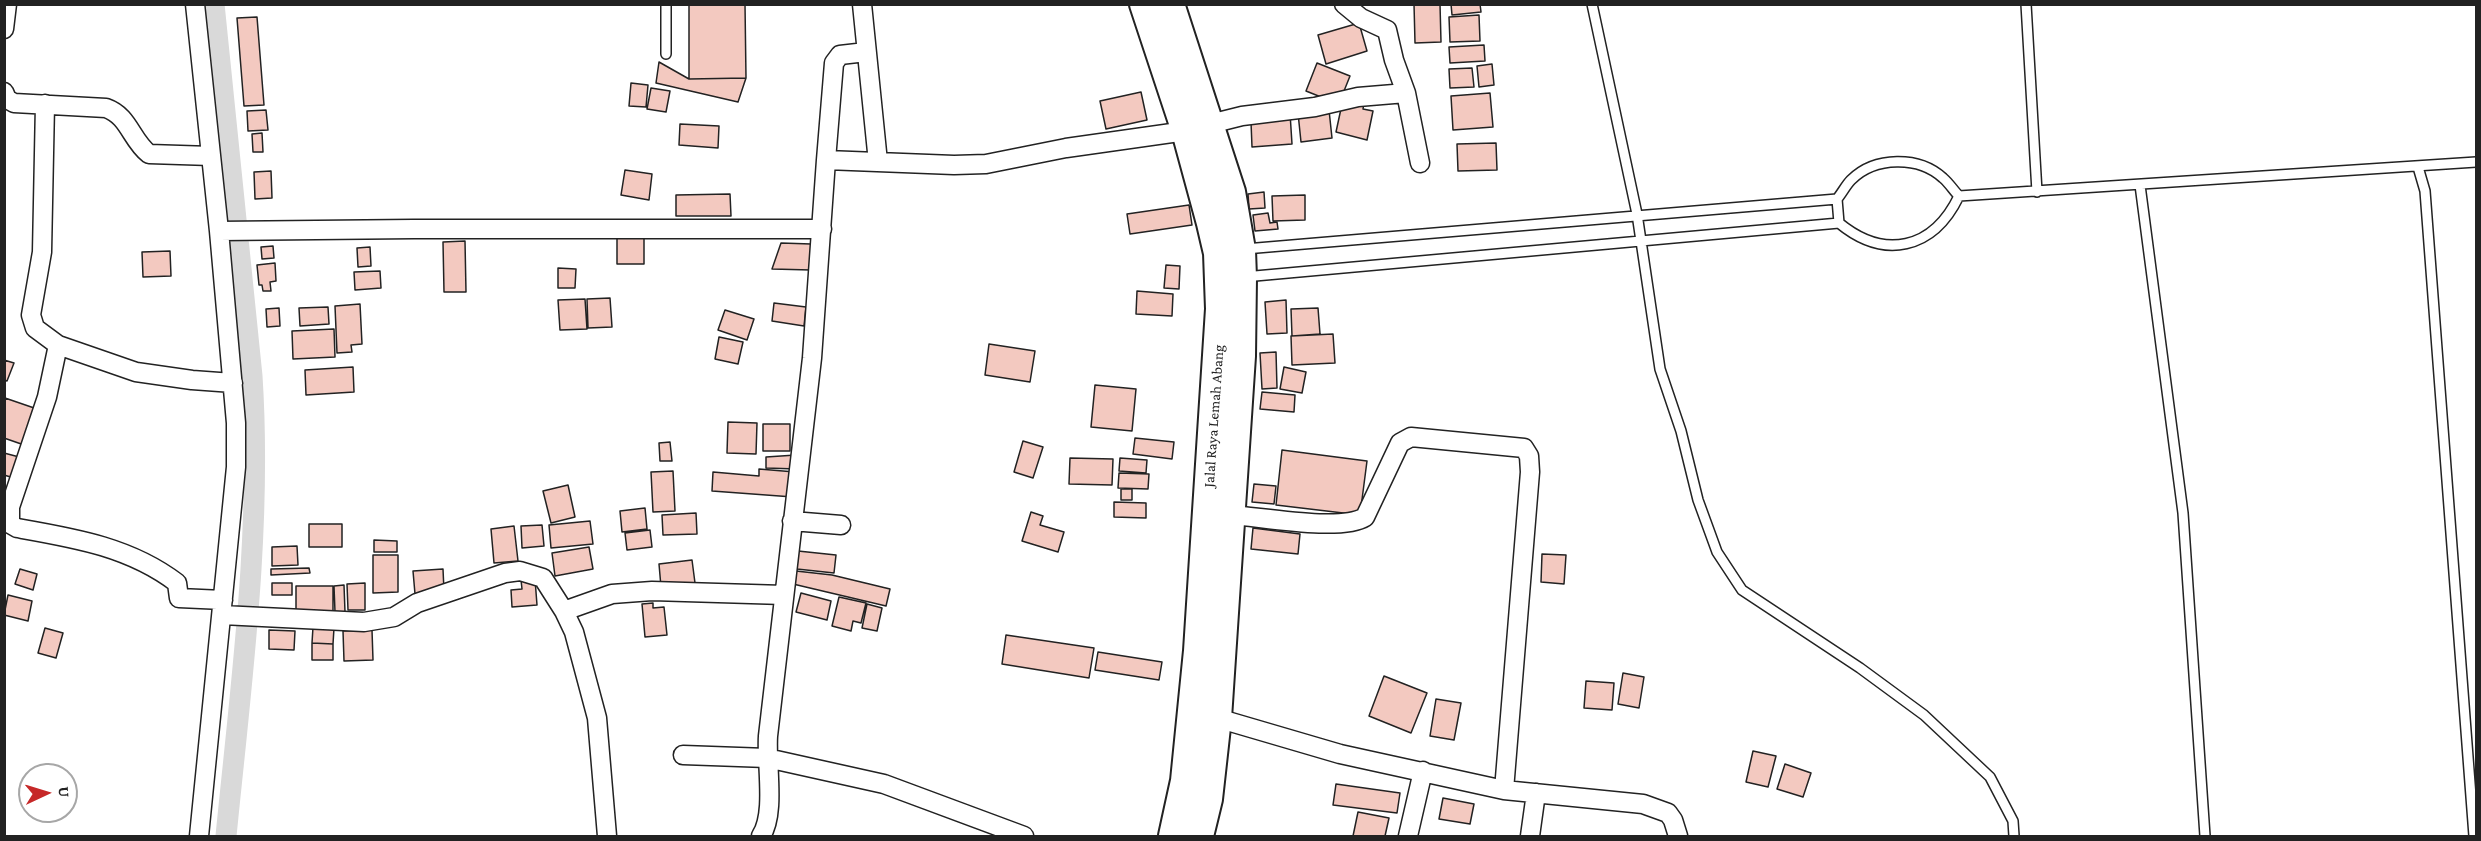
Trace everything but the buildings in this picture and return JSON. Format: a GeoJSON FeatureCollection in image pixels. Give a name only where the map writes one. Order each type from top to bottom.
{"type":"FeatureCollection","features":[{"type":"Feature","properties":{"kind":"highway","name":"Jalal Raya Lemah Abang"},"geometry":{"type":"LineString","coordinates":[[1143,4],[1159,47],[1198,127]]}},
{"type":"Feature","properties":{"kind":"highway","name":"Jalal Raya Lemah Abang"},"geometry":{"type":"LineString","coordinates":[[1170,4],[1230,265],[1241,356],[1216,718],[1208,799],[1199,837]]}},
{"type":"Feature","properties":{"kind":"highway","name":"Jalal Raya Lemah Abang"},"geometry":{"type":"LineString","coordinates":[[1173,837],[1185,781],[1198,651],[1220,309],[1230,265]]}},
{"type":"Feature","properties":{"kind":"street"},"geometry":{"type":"LineString","coordinates":[[4,29],[7,4]]}},
{"type":"Feature","properties":{"kind":"street"},"geometry":{"type":"LineString","coordinates":[[195,4],[211,156],[224,231],[236,467],[227,611],[199,837]]}},
{"type":"Feature","properties":{"kind":"street"},"geometry":{"type":"LineString","coordinates":[[862,4],[878,162]]}},
{"type":"Feature","properties":{"kind":"street"},"geometry":{"type":"LineString","coordinates":[[1344,4],[1361,18],[1387,30],[1394,60],[1406,93],[1420,163]]}},
{"type":"Feature","properties":{"kind":"street"},"geometry":{"type":"LineString","coordinates":[[760,837],[766,825],[769,808],[767,758],[812,358],[834,63],[840,55],[867,52]]}},
{"type":"Feature","properties":{"kind":"street"},"geometry":{"type":"LineString","coordinates":[[4,92],[7,99],[14,103],[106,108],[117,112],[125,120],[142,148],[149,154],[211,156]]}},
{"type":"Feature","properties":{"kind":"street"},"geometry":{"type":"LineString","coordinates":[[826,160],[986,164],[1066,148],[1198,127],[1242,116],[1315,107],[1358,97],[1406,93]]}},
{"type":"Feature","properties":{"kind":"street"},"geometry":{"type":"LineString","coordinates":[[45,104],[42,252],[31,315],[35,328],[58,345],[136,372],[233,383]]}},
{"type":"Feature","properties":{"kind":"street"},"geometry":{"type":"LineString","coordinates":[[224,231],[822,229]]}},
{"type":"Feature","properties":{"kind":"street"},"geometry":{"type":"LineString","coordinates":[[58,345],[47,397],[10,507],[10,524],[17,528],[83,540],[141,559],[177,583],[178,598],[262,618],[380,621],[394,617],[417,603],[506,573],[520,571],[543,578],[574,632],[597,718],[607,837]]}},
{"type":"Feature","properties":{"kind":"street"},"geometry":{"type":"LineString","coordinates":[[1231,514],[1320,523],[1358,522],[1365,517],[1400,443],[1411,437],[1524,448],[1529,456],[1530,472],[1504,790]]}},
{"type":"Feature","properties":{"kind":"street"},"geometry":{"type":"LineString","coordinates":[[792,521],[841,525]]}},
{"type":"Feature","properties":{"kind":"street"},"geometry":{"type":"LineString","coordinates":[[564,611],[612,594],[652,591],[784,595]]}},
{"type":"Feature","properties":{"kind":"street"},"geometry":{"type":"LineString","coordinates":[[1216,718],[1341,754],[1504,790],[1643,804],[1668,813],[1673,820],[1677,837]]}},
{"type":"Feature","properties":{"kind":"street"},"geometry":{"type":"LineString","coordinates":[[683,755],[767,758],[884,784],[1024,837]]}},
{"type":"Feature","properties":{"kind":"street"},"geometry":{"type":"LineString","coordinates":[[1408,837],[1423,771]]}},
{"type":"Feature","properties":{"kind":"street"},"geometry":{"type":"LineString","coordinates":[[1530,837],[1536,793]]}},
{"type":"Feature","properties":{"kind":"lane"},"geometry":{"type":"LineString","coordinates":[[666,4],[666,54]]}},
{"type":"Feature","properties":{"kind":"lane"},"geometry":{"type":"LineString","coordinates":[[1592,4],[1637,214],[1660,369],[1680,431],[1698,500],[1717,552],[1742,590],[1860,668],[1915,708],[1990,777],[2013,821],[2014,837]]}},
{"type":"Feature","properties":{"kind":"lane"},"geometry":{"type":"LineString","coordinates":[[2026,4],[2037,192]]}},
{"type":"Feature","properties":{"kind":"lane"},"geometry":{"type":"LineString","coordinates":[[1839,223],[1837,199],[1852,179],[1873,166],[1897,161],[1922,165],[1943,177],[1959,196]]}},
{"type":"Feature","properties":{"kind":"lane"},"geometry":{"type":"LineString","coordinates":[[1959,196],[2476,162]]}},
{"type":"Feature","properties":{"kind":"lane"},"geometry":{"type":"LineString","coordinates":[[2418,166],[2425,191],[2474,837]]}},
{"type":"Feature","properties":{"kind":"lane"},"geometry":{"type":"LineString","coordinates":[[2140,185],[2183,513],[2205,837]]}},
{"type":"Feature","properties":{"kind":"lane"},"geometry":{"type":"LineString","coordinates":[[1230,265],[1640,240],[1839,223],[1853,234],[1870,242],[1888,245],[1906,244],[1923,238],[1938,227],[1951,213],[1959,196]]}},
{"type":"Feature","properties":{"kind":"lane"},"geometry":{"type":"LineString","coordinates":[[1230,265],[1637,214],[1837,199]]}},
{"type":"Feature","properties":{"kind":"waterway"},"geometry":{"type":"LineString","coordinates":[[214,4],[252,376],[254,434],[252,549],[248,607],[226,836]]}}]}
